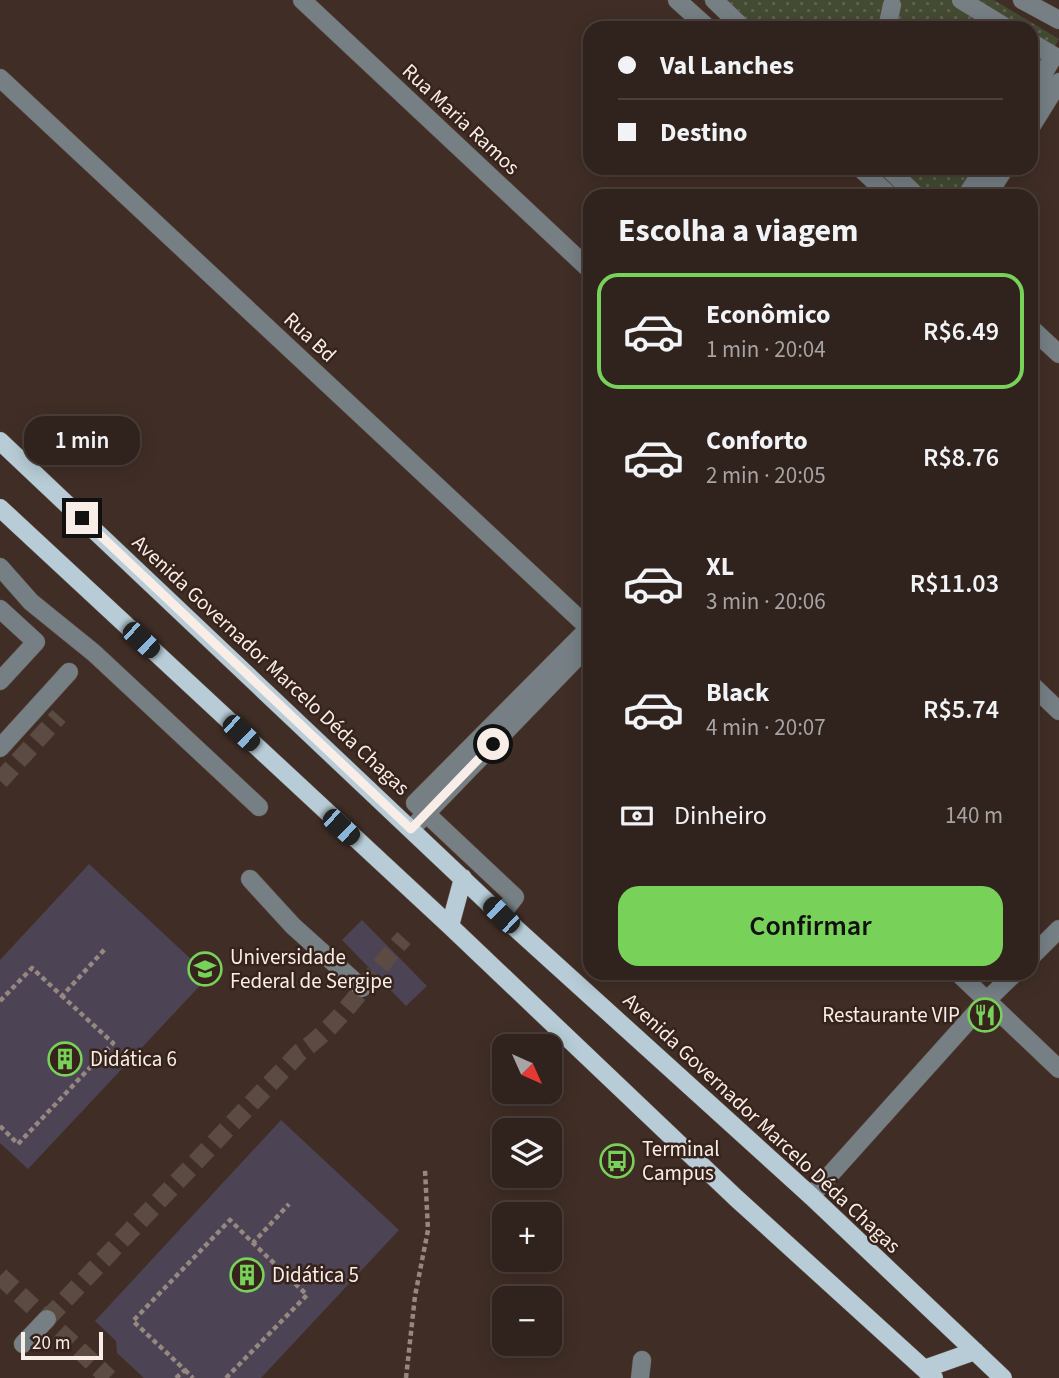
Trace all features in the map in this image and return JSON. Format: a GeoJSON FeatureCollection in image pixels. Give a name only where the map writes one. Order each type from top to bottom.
{"type":"FeatureCollection","features":[{"type":"Feature","properties":{"kind":"main road","name":"Avenida Governador Marcelo Déda Chagas"},"geometry":{"type":"LineString","coordinates":[[0,441],[501,915],[811,1196],[1003,1378]]}},
{"type":"Feature","properties":{"kind":"main road"},"geometry":{"type":"LineString","coordinates":[[0,508],[450,926],[736,1198],[929,1373],[975,1351]]}},
{"type":"Feature","properties":{"kind":"main road"},"geometry":{"type":"LineString","coordinates":[[450,926],[463,878]]}},
{"type":"Feature","properties":{"kind":"street","name":"Rua Maria Ramos"},"geometry":{"type":"LineString","coordinates":[[302,0],[583,263]]}},
{"type":"Feature","properties":{"kind":"street"},"geometry":{"type":"LineString","coordinates":[[677,0],[700,21]]}},
{"type":"Feature","properties":{"kind":"street"},"geometry":{"type":"LineString","coordinates":[[714,0],[736,21]]}},
{"type":"Feature","properties":{"kind":"street"},"geometry":{"type":"LineString","coordinates":[[961,0],[996,21]]}},
{"type":"Feature","properties":{"kind":"street"},"geometry":{"type":"LineString","coordinates":[[1022,0],[1059,20]]}},
{"type":"Feature","properties":{"kind":"street"},"geometry":{"type":"LineString","coordinates":[[889,21],[896,2]]}},
{"type":"Feature","properties":{"kind":"street"},"geometry":{"type":"LineString","coordinates":[[1038,46],[1054,56],[1038,82]]}},
{"type":"Feature","properties":{"kind":"street","name":"Rua Bd"},"geometry":{"type":"LineString","coordinates":[[0,78],[583,628]]}},
{"type":"Feature","properties":{"kind":"street"},"geometry":{"type":"LineString","coordinates":[[1038,116],[1059,82]]}},
{"type":"Feature","properties":{"kind":"street"},"geometry":{"type":"LineString","coordinates":[[868,175],[882,189]]}},
{"type":"Feature","properties":{"kind":"street"},"geometry":{"type":"LineString","coordinates":[[895,175],[910,189]]}},
{"type":"Feature","properties":{"kind":"street"},"geometry":{"type":"LineString","coordinates":[[1038,334],[1059,354]]}},
{"type":"Feature","properties":{"kind":"street"},"geometry":{"type":"LineString","coordinates":[[0,568],[31,602],[94,653],[259,807]]}},
{"type":"Feature","properties":{"kind":"street"},"geometry":{"type":"LineString","coordinates":[[0,609],[36,642],[0,681]]}},
{"type":"Feature","properties":{"kind":"street"},"geometry":{"type":"LineString","coordinates":[[501,915],[515,897],[415,803],[583,640]]}},
{"type":"Feature","properties":{"kind":"street"},"geometry":{"type":"LineString","coordinates":[[0,748],[69,672]]}},
{"type":"Feature","properties":{"kind":"street"},"geometry":{"type":"LineString","coordinates":[[1038,691],[1059,711]]}},
{"type":"Feature","properties":{"kind":"street"},"geometry":{"type":"LineString","coordinates":[[411,829],[426,814]]}},
{"type":"Feature","properties":{"kind":"street"},"geometry":{"type":"LineString","coordinates":[[250,879],[293,926],[362,988]]}},
{"type":"Feature","properties":{"kind":"street"},"geometry":{"type":"LineString","coordinates":[[1038,950],[1059,929]]}},
{"type":"Feature","properties":{"kind":"street"},"geometry":{"type":"LineString","coordinates":[[966,980],[1059,1069]]}},
{"type":"Feature","properties":{"kind":"street"},"geometry":{"type":"LineString","coordinates":[[811,1196],[1007,980]]}},
{"type":"Feature","properties":{"kind":"street"},"geometry":{"type":"LineString","coordinates":[[23,1344],[47,1320]]}},
{"type":"Feature","properties":{"kind":"path"},"geometry":{"type":"LineString","coordinates":[[62,996],[105,949]]}},
{"type":"Feature","properties":{"kind":"path"},"geometry":{"type":"LineString","coordinates":[[0,1001],[32,968],[113,1043],[18,1144],[0,1126]]}},
{"type":"Feature","properties":{"kind":"path"},"geometry":{"type":"LineString","coordinates":[[406,1378],[415,1296],[428,1230],[425,1170]]}},
{"type":"Feature","properties":{"kind":"path"},"geometry":{"type":"LineString","coordinates":[[253,1243],[289,1204]]}},
{"type":"Feature","properties":{"kind":"path"},"geometry":{"type":"LineString","coordinates":[[193,1378],[133,1321],[230,1220],[307,1294],[226,1378]]}},
{"type":"Feature","properties":{"kind":"path"},"geometry":{"type":"LineString","coordinates":[[176,1378],[185,1370]]}},
{"type":"Feature","properties":{"kind":"green space"},"geometry":{"type":"Polygon","coordinates":[[[703,0],[994,0],[1029,21],[726,21],[703,0]]]}},
{"type":"Feature","properties":{"kind":"green space"},"geometry":{"type":"Polygon","coordinates":[[[1038,26],[1059,39],[1038,75],[1038,26]]]}},
{"type":"Feature","properties":{"kind":"green space"},"geometry":{"type":"Polygon","coordinates":[[[892,175],[978,175],[969,189],[908,189],[892,175]]]}},
{"type":"Feature","properties":{"kind":"building","name":"Didática 6"},"geometry":{"type":"Polygon","coordinates":[[[89,864],[209,976],[28,1169],[0,1143],[0,960],[89,864]]]}},
{"type":"Feature","properties":{"kind":"building"},"geometry":{"type":"Polygon","coordinates":[[[362,920],[427,986],[406,1006],[342,940],[362,920]]]}},
{"type":"Feature","properties":{"kind":"building","name":"Didática 5"},"geometry":{"type":"Polygon","coordinates":[[[281,1120],[399,1230],[261,1378],[144,1378],[117,1353],[116,1341],[95,1321],[281,1120]]]}},
{"type":"Feature","properties":{"kind":"tunnel"},"geometry":{"type":"LineString","coordinates":[[0,781],[59,716]]}},
{"type":"Feature","properties":{"kind":"tunnel"},"geometry":{"type":"LineString","coordinates":[[47,1319],[300,1052],[329,1028],[404,938]]}},
{"type":"Feature","properties":{"kind":"tunnel"},"geometry":{"type":"LineString","coordinates":[[0,1276],[109,1378]]}},
{"type":"Feature","properties":{"kind":"place","name":"Universidade Federal de Sergipe"},"geometry":{"type":"Point","coordinates":[205,969]}},
{"type":"Feature","properties":{"kind":"place","name":"Restaurante VIP"},"geometry":{"type":"Point","coordinates":[985,1015]}},
{"type":"Feature","properties":{"kind":"place","name":"Didática 6"},"geometry":{"type":"Point","coordinates":[65,1059]}},
{"type":"Feature","properties":{"kind":"place","name":"Terminal Campus"},"geometry":{"type":"Point","coordinates":[617,1161]}},
{"type":"Feature","properties":{"kind":"place","name":"Didática 5"},"geometry":{"type":"Point","coordinates":[247,1275]}},
{"type":"Feature","properties":{"kind":"route"},"geometry":{"type":"LineString","coordinates":[[82,518],[411,829],[493,744]]}}]}
